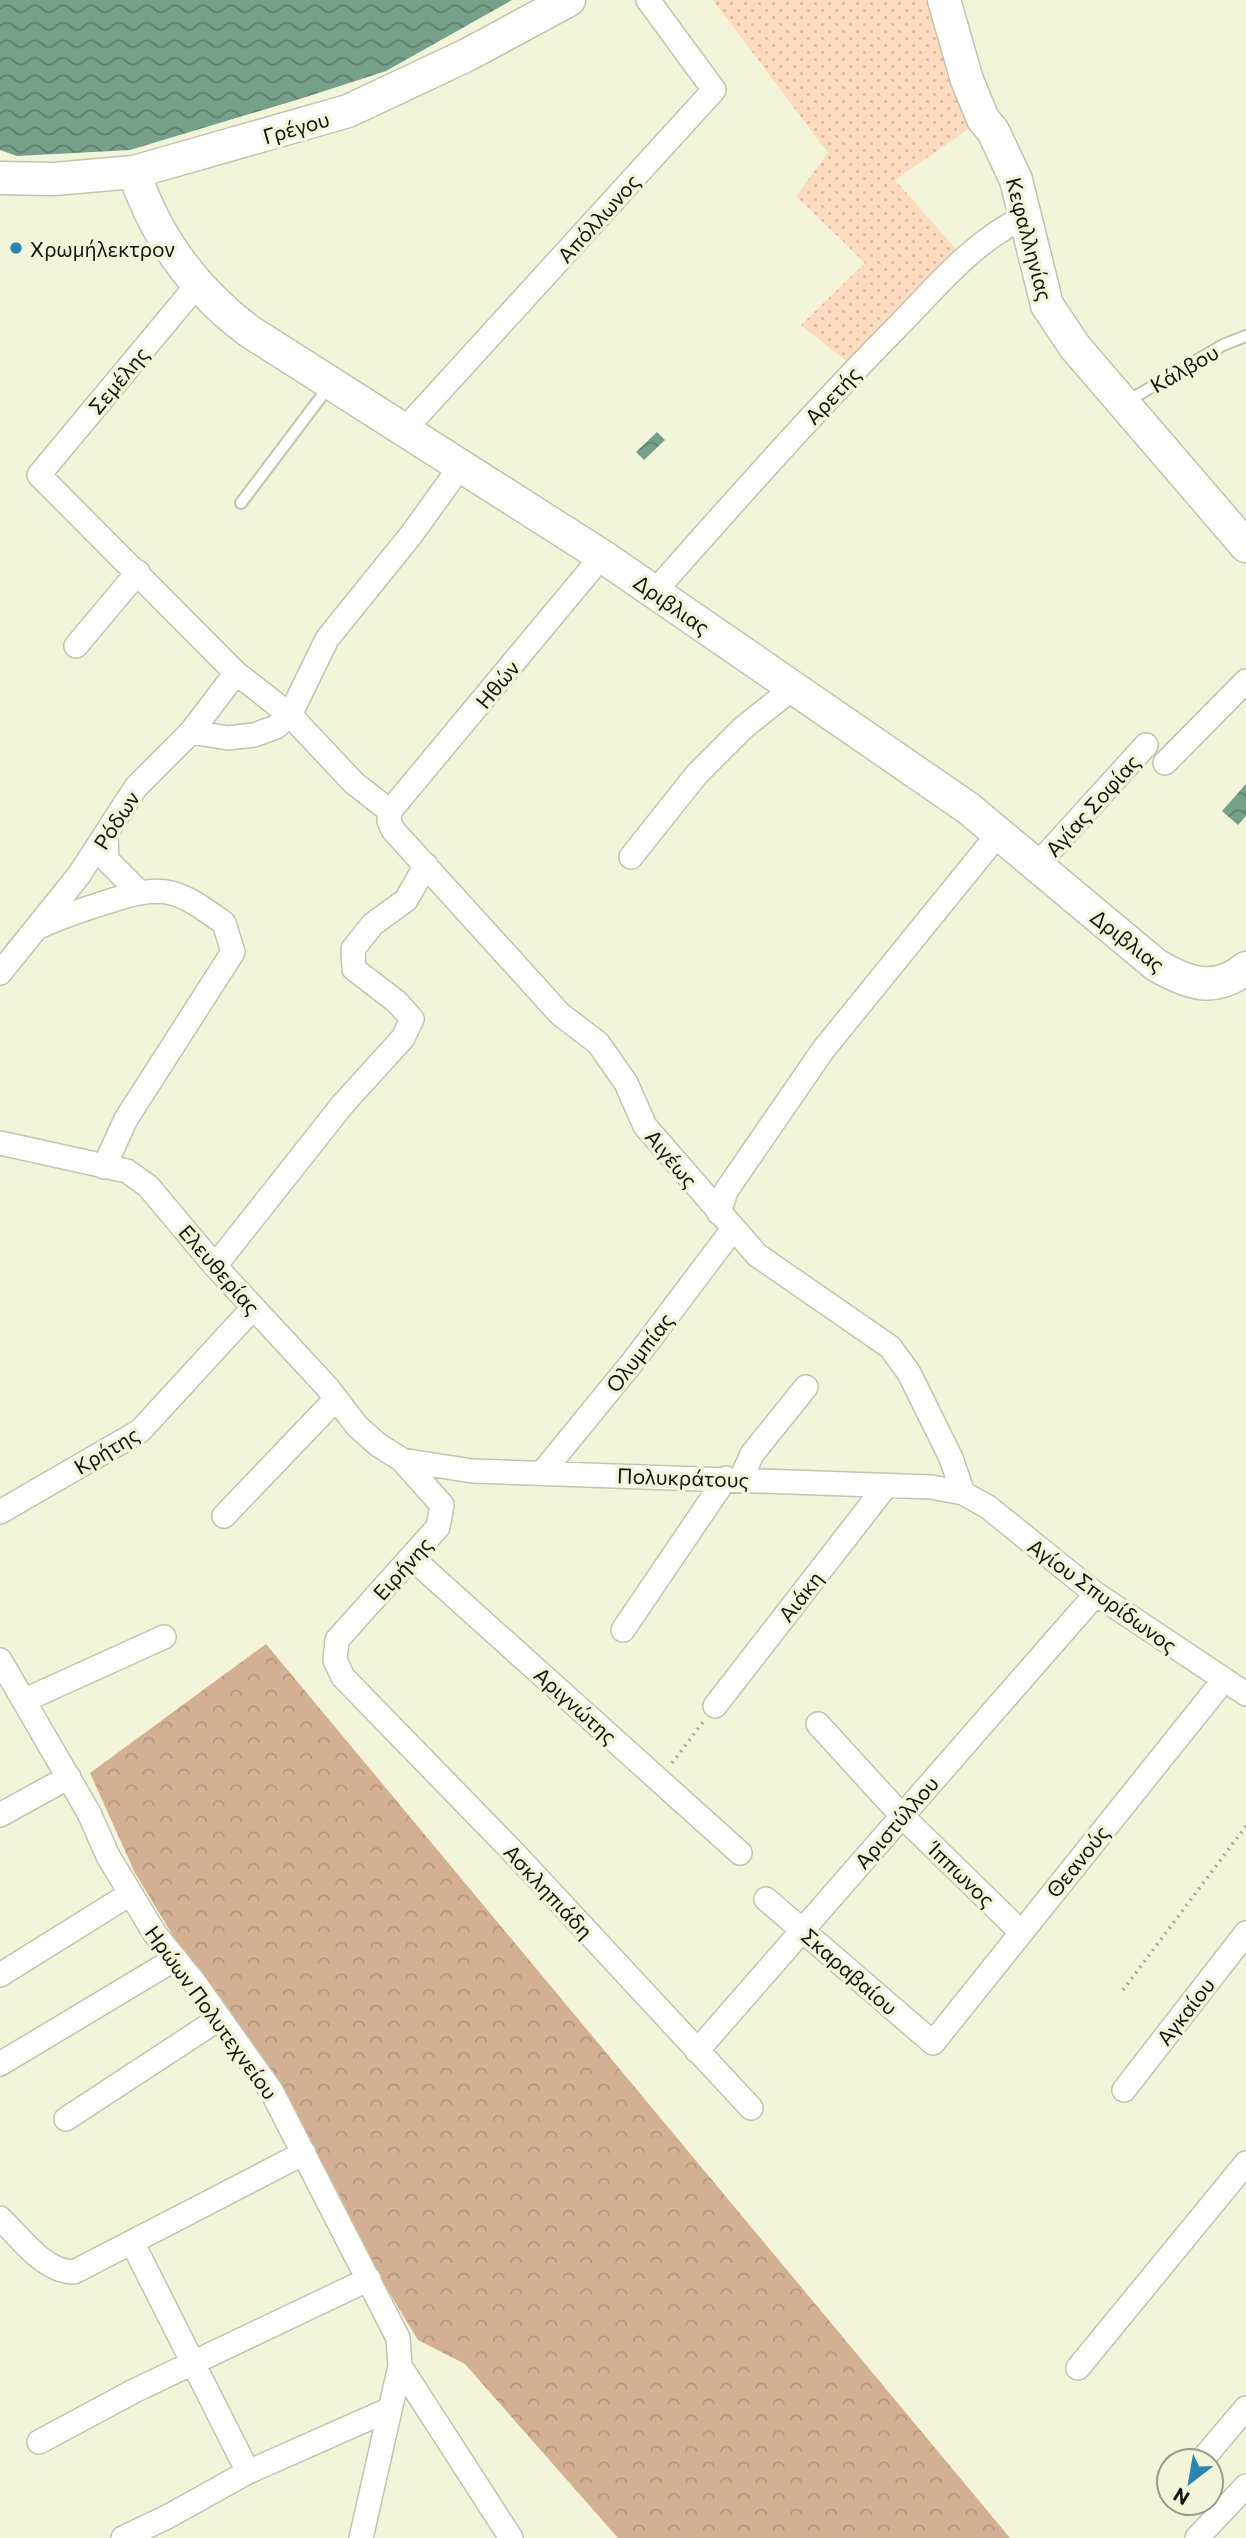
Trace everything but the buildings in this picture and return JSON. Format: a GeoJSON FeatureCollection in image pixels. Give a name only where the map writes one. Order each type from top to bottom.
{"type":"FeatureCollection","features":[{"type":"Feature","properties":{"kind":"street","name":"Γρέγου"},"geometry":{"type":"LineString","coordinates":[[0,178],[54,179],[134,172],[348,111],[467,55],[569,0]]}},
{"type":"Feature","properties":{"kind":"street","name":"Απόλλωνος"},"geometry":{"type":"LineString","coordinates":[[406,428],[714,90],[648,0]]}},
{"type":"Feature","properties":{"kind":"street","name":"Κεφαλληνίας"},"geometry":{"type":"LineString","coordinates":[[944,0],[967,80],[983,119],[993,131],[1016,180],[1047,306],[1075,347],[1246,546]]}},
{"type":"Feature","properties":{"kind":"street","name":"Δριβλιας"},"geometry":{"type":"LineString","coordinates":[[134,172],[146,210],[197,285],[218,308],[249,331],[330,385],[406,428],[460,467],[655,591],[968,808],[1156,965],[1179,978],[1209,985],[1231,979],[1246,968]]}},
{"type":"Feature","properties":{"kind":"street","name":"Αρετής"},"geometry":{"type":"LineString","coordinates":[[655,591],[845,379],[966,257],[993,233],[1024,217]]}},
{"type":"Feature","properties":{"kind":"street","name":"Σεμέλης"},"geometry":{"type":"LineString","coordinates":[[138,572],[39,475],[197,285]]}},
{"type":"Feature","properties":{"kind":"street"},"geometry":{"type":"LineString","coordinates":[[191,732],[228,738],[254,735],[276,727],[290,715],[327,639],[411,535],[460,467]]}},
{"type":"Feature","properties":{"kind":"street","name":"Ηθών"},"geometry":{"type":"LineString","coordinates":[[390,811],[602,556]]}},
{"type":"Feature","properties":{"kind":"street"},"geometry":{"type":"LineString","coordinates":[[76,646],[138,572],[236,673],[290,715],[354,783],[390,811]]}},
{"type":"Feature","properties":{"kind":"street","name":"Ρόδων"},"geometry":{"type":"LineString","coordinates":[[0,972],[41,926],[106,835],[116,815],[136,787],[191,732],[236,673]]}},
{"type":"Feature","properties":{"kind":"street"},"geometry":{"type":"LineString","coordinates":[[1165,763],[1246,681]]}},
{"type":"Feature","properties":{"kind":"street"},"geometry":{"type":"LineString","coordinates":[[631,857],[697,774],[743,728],[793,688]]}},
{"type":"Feature","properties":{"kind":"street","name":"Αγίας Σοφίας"},"geometry":{"type":"LineString","coordinates":[[1037,865],[1146,745]]}},
{"type":"Feature","properties":{"kind":"street","name":"Αιγέως"},"geometry":{"type":"LineString","coordinates":[[390,811],[389,821],[393,830],[503,955],[559,1014],[598,1042],[626,1083],[645,1126],[726,1221],[767,1264],[890,1347],[909,1374],[945,1446],[963,1493]]}},
{"type":"Feature","properties":{"kind":"street","name":"Ολυμπίας"},"geometry":{"type":"LineString","coordinates":[[542,1473],[635,1359],[726,1221],[726,1191],[823,1051],[999,833]]}},
{"type":"Feature","properties":{"kind":"street"},"geometry":{"type":"LineString","coordinates":[[106,835],[107,860],[122,878],[138,891]]}},
{"type":"Feature","properties":{"kind":"street"},"geometry":{"type":"LineString","coordinates":[[215,1266],[343,1104],[403,1038],[412,1019],[397,1002],[354,969],[353,949],[373,924],[406,900],[426,865]]}},
{"type":"Feature","properties":{"kind":"street"},"geometry":{"type":"LineString","coordinates":[[41,926],[73,911],[138,891],[155,890],[176,894],[201,906],[224,923],[233,952],[126,1119],[104,1167]]}},
{"type":"Feature","properties":{"kind":"street","name":"Ελευθερίας"},"geometry":{"type":"LineString","coordinates":[[0,1143],[127,1171],[148,1186],[357,1426],[377,1444],[402,1460]]}},
{"type":"Feature","properties":{"kind":"street","name":"Κρήτης"},"geometry":{"type":"LineString","coordinates":[[0,1512],[140,1431],[253,1308]]}},
{"type":"Feature","properties":{"kind":"street"},"geometry":{"type":"LineString","coordinates":[[624,1630],[752,1454],[807,1387]]}},
{"type":"Feature","properties":{"kind":"street"},"geometry":{"type":"LineString","coordinates":[[224,1516],[336,1399]]}},
{"type":"Feature","properties":{"kind":"street","name":"Πολυκράτους"},"geometry":{"type":"LineString","coordinates":[[402,1460],[472,1471],[734,1479],[885,1487],[932,1486],[963,1493]]}},
{"type":"Feature","properties":{"kind":"street","name":"Ειρήνης"},"geometry":{"type":"LineString","coordinates":[[343,1677],[335,1660],[337,1640],[438,1527],[442,1504],[402,1460]]}},
{"type":"Feature","properties":{"kind":"street","name":"Αιάκη"},"geometry":{"type":"LineString","coordinates":[[715,1706],[885,1487]]}},
{"type":"Feature","properties":{"kind":"street","name":"Αγίου Σπυρίδωνος"},"geometry":{"type":"LineString","coordinates":[[963,1493],[988,1507],[1096,1594],[1246,1694]]}},
{"type":"Feature","properties":{"kind":"street","name":"Αριγνώτης"},"geometry":{"type":"LineString","coordinates":[[412,1558],[740,1853]]}},
{"type":"Feature","properties":{"kind":"street","name":"Αριστύλλου"},"geometry":{"type":"LineString","coordinates":[[697,2051],[1096,1594]]}},
{"type":"Feature","properties":{"kind":"street"},"geometry":{"type":"LineString","coordinates":[[25,1700],[164,1637]]}},
{"type":"Feature","properties":{"kind":"street","name":"Ηρώων Πολυτεχνείου"},"geometry":{"type":"LineString","coordinates":[[0,1660],[69,1777],[130,1894],[155,1934],[220,2018],[272,2092],[398,2338],[400,2366],[361,2538]]}},
{"type":"Feature","properties":{"kind":"street","name":"Ασκληπιάδη"},"geometry":{"type":"LineString","coordinates":[[343,1677],[518,1857],[751,2108]]}},
{"type":"Feature","properties":{"kind":"street","name":"Θεανούς"},"geometry":{"type":"LineString","coordinates":[[933,2043],[1223,1681]]}},
{"type":"Feature","properties":{"kind":"street","name":"Ίππωνος"},"geometry":{"type":"LineString","coordinates":[[818,1724],[902,1816],[1021,1932]]}},
{"type":"Feature","properties":{"kind":"street"},"geometry":{"type":"LineString","coordinates":[[0,1815],[69,1777]]}},
{"type":"Feature","properties":{"kind":"street"},"geometry":{"type":"LineString","coordinates":[[0,1975],[130,1894]]}},
{"type":"Feature","properties":{"kind":"street","name":"Σκαραβαίου"},"geometry":{"type":"LineString","coordinates":[[766,1899],[933,2043]]}},
{"type":"Feature","properties":{"kind":"street","name":"Αγκαίου"},"geometry":{"type":"LineString","coordinates":[[1124,2090],[1246,1933]]}},
{"type":"Feature","properties":{"kind":"street"},"geometry":{"type":"LineString","coordinates":[[0,2064],[175,1959]]}},
{"type":"Feature","properties":{"kind":"street"},"geometry":{"type":"LineString","coordinates":[[66,2119],[220,2018]]}},
{"type":"Feature","properties":{"kind":"street"},"geometry":{"type":"LineString","coordinates":[[0,2218],[50,2267],[61,2272],[74,2272],[304,2154]]}},
{"type":"Feature","properties":{"kind":"street"},"geometry":{"type":"LineString","coordinates":[[1078,2368],[1246,2163]]}},
{"type":"Feature","properties":{"kind":"street"},"geometry":{"type":"LineString","coordinates":[[132,2242],[248,2472]]}},
{"type":"Feature","properties":{"kind":"street"},"geometry":{"type":"LineString","coordinates":[[39,2442],[193,2363],[369,2279]]}},
{"type":"Feature","properties":{"kind":"street"},"geometry":{"type":"LineString","coordinates":[[400,2366],[511,2538]]}},
{"type":"Feature","properties":{"kind":"street"},"geometry":{"type":"LineString","coordinates":[[1213,2447],[1246,2408]]}},
{"type":"Feature","properties":{"kind":"street"},"geometry":{"type":"LineString","coordinates":[[123,2538],[167,2518],[248,2472],[388,2410]]}},
{"type":"Feature","properties":{"kind":"street"},"geometry":{"type":"LineString","coordinates":[[1197,2538],[1246,2486]]}},
{"type":"Feature","properties":{"kind":"lane","name":"Κάλβου"},"geometry":{"type":"LineString","coordinates":[[1124,403],[1223,345],[1246,337]]}},
{"type":"Feature","properties":{"kind":"lane"},"geometry":{"type":"LineString","coordinates":[[240,503],[330,385]]}},
{"type":"Feature","properties":{"kind":"path"},"geometry":{"type":"LineString","coordinates":[[659,1780],[715,1706]]}},
{"type":"Feature","properties":{"kind":"path"},"geometry":{"type":"LineString","coordinates":[[1123,1990],[1246,1826]]}},
{"type":"Feature","properties":{"kind":"shaded area"},"geometry":{"type":"Polygon","coordinates":[[[713,0],[948,0],[983,119],[895,180],[956,249],[846,361],[801,325],[865,263],[796,196],[828,153],[713,0]]]}},
{"type":"Feature","properties":{"kind":"green space"},"geometry":{"type":"Polygon","coordinates":[[[266,1644],[1010,2538],[618,2538],[465,2364],[418,2340],[135,1873],[90,1773],[266,1644]]]}},
{"type":"Feature","properties":{"kind":"water"},"geometry":{"type":"Polygon","coordinates":[[[0,0],[512,0],[386,71],[306,97],[130,150],[17,156],[0,150],[0,0]]]}},
{"type":"Feature","properties":{"kind":"water"},"geometry":{"type":"Polygon","coordinates":[[[657,432],[665,440],[644,460],[636,452],[657,432]]]}},
{"type":"Feature","properties":{"kind":"water"},"geometry":{"type":"Polygon","coordinates":[[[1246,784],[1246,816],[1238,825],[1222,811],[1246,784]]]}},
{"type":"Feature","properties":{"kind":"place","name":"Χρωμήλεκτρον"},"geometry":{"type":"Point","coordinates":[16,248]}}]}
